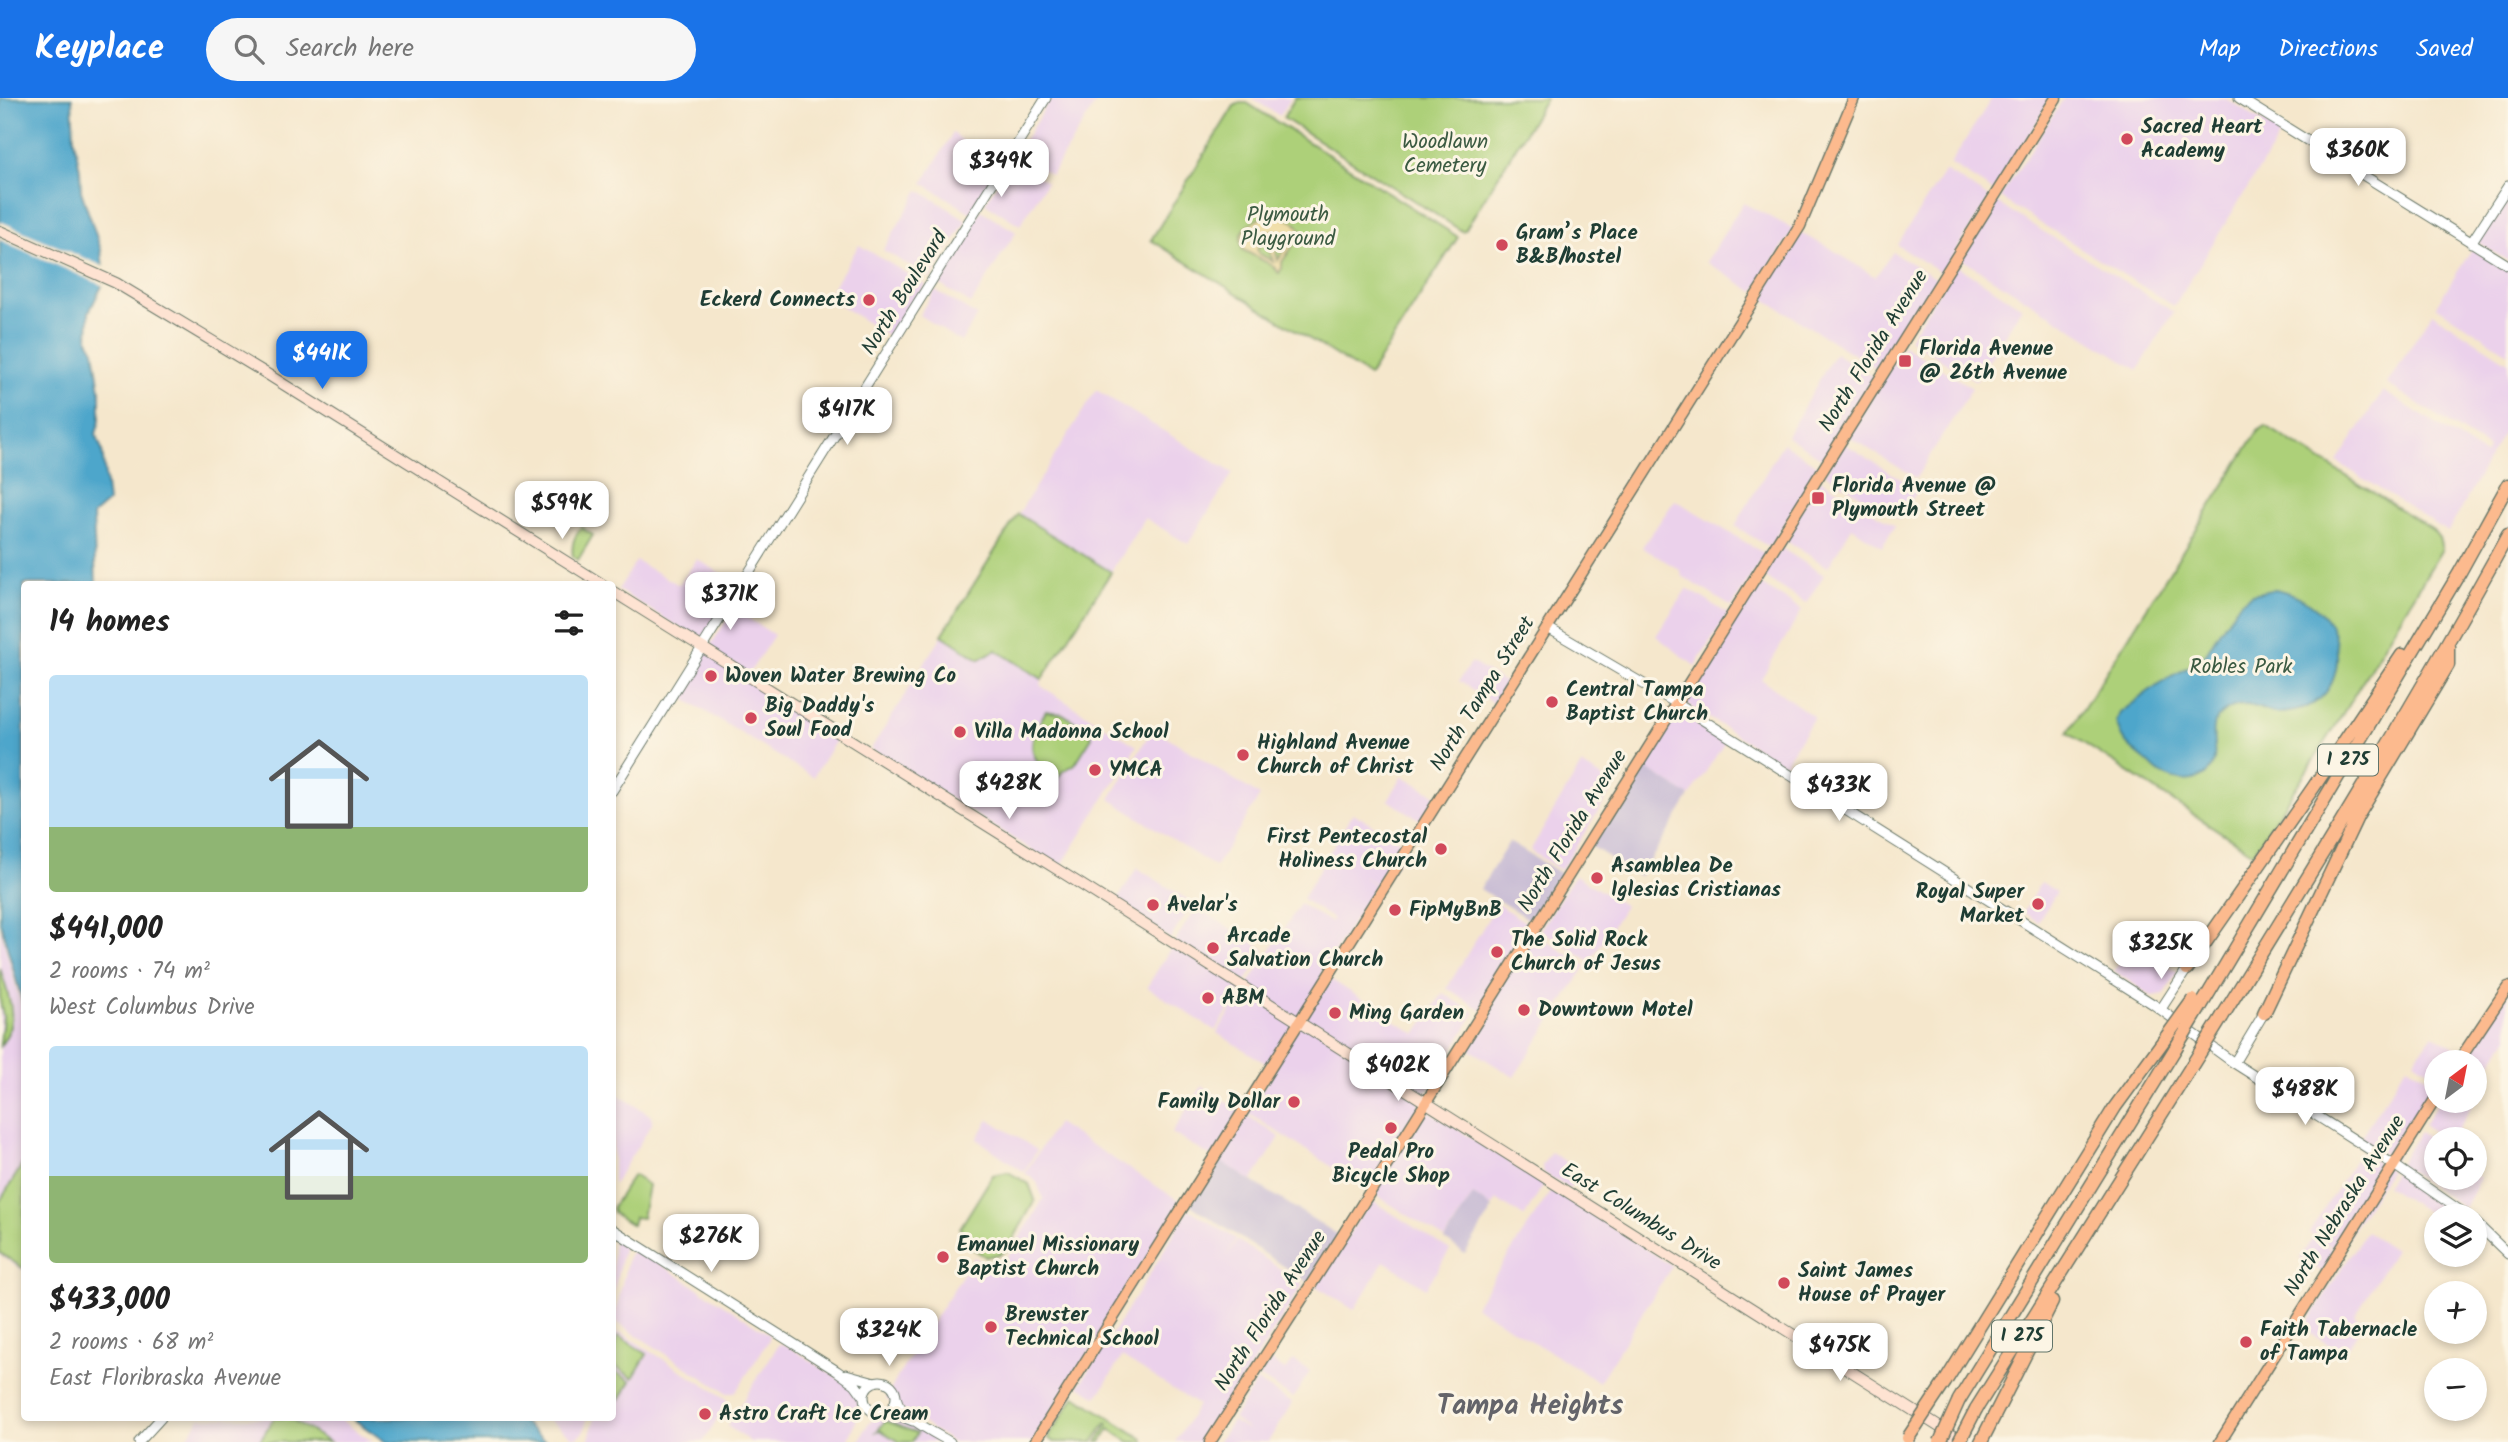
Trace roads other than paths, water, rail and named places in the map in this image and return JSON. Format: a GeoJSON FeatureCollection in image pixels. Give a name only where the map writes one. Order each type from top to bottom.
{"type":"FeatureCollection","features":[{"type":"Feature","properties":{"kind":"highway","name":"I 275"},"geometry":{"type":"LineString","coordinates":[[1940,1442],[1959,1400],[2175,1049],[2197,1003],[2236,948],[2460,572],[2508,485]]}},
{"type":"Feature","properties":{"kind":"highway","name":"I 275"},"geometry":{"type":"LineString","coordinates":[[1961,1442],[1976,1409],[2355,803],[2448,645],[2508,536]]}},
{"type":"Feature","properties":{"kind":"highway"},"geometry":{"type":"LineString","coordinates":[[2187,969],[2460,572]]}},
{"type":"Feature","properties":{"kind":"highway"},"geometry":{"type":"LineString","coordinates":[[2264,1013],[2357,817],[2448,665],[2448,645]]}},
{"type":"Feature","properties":{"kind":"highway"},"geometry":{"type":"LineString","coordinates":[[1906,1440],[1945,1382],[2115,1107],[2167,1036],[2197,1003]]}},
{"type":"Feature","properties":{"kind":"highway"},"geometry":{"type":"LineString","coordinates":[[1981,1442],[2056,1296],[2068,1264]]}},
{"type":"Feature","properties":{"kind":"main road","name":"North Tampa Street"},"geometry":{"type":"LineString","coordinates":[[1035,1442],[1800,226],[1854,98]]}},
{"type":"Feature","properties":{"kind":"main road","name":"North Florida Avenue"},"geometry":{"type":"LineString","coordinates":[[1210,1442],[2056,98]]}},
{"type":"Feature","properties":{"kind":"main road"},"geometry":{"type":"LineString","coordinates":[[0,231],[106,278],[267,374],[597,581]]}},
{"type":"Feature","properties":{"kind":"main road","name":"East Columbus Drive"},"geometry":{"type":"LineString","coordinates":[[616,593],[1961,1442]]}},
{"type":"Feature","properties":{"kind":"main road"},"geometry":{"type":"LineString","coordinates":[[2466,1050],[2508,986]]}},
{"type":"Feature","properties":{"kind":"main road","name":"North Nebraska Avenue"},"geometry":{"type":"LineString","coordinates":[[2220,1442],[2427,1113]]}},
{"type":"Feature","properties":{"kind":"street","name":"North Boulevard"},"geometry":{"type":"LineString","coordinates":[[616,785],[1046,98]]}},
{"type":"Feature","properties":{"kind":"street"},"geometry":{"type":"LineString","coordinates":[[2239,98],[2508,265]]}},
{"type":"Feature","properties":{"kind":"street"},"geometry":{"type":"LineString","coordinates":[[2471,243],[2508,186]]}},
{"type":"Feature","properties":{"kind":"street"},"geometry":{"type":"LineString","coordinates":[[1548,628],[1676,703],[2161,1009],[2234,1063],[2451,1204]]}},
{"type":"Feature","properties":{"kind":"street"},"geometry":{"type":"LineString","coordinates":[[2161,1009],[2187,969]]}},
{"type":"Feature","properties":{"kind":"street"},"geometry":{"type":"LineString","coordinates":[[2234,1063],[2264,1013]]}},
{"type":"Feature","properties":{"kind":"street"},"geometry":{"type":"LineString","coordinates":[[616,1232],[837,1371],[855,1384],[863,1395],[865,1405],[871,1411],[887,1411],[894,1405],[896,1395]]}},
{"type":"Feature","properties":{"kind":"street"},"geometry":{"type":"LineString","coordinates":[[2487,1234],[2508,1254]]}},
{"type":"Feature","properties":{"kind":"street"},"geometry":{"type":"LineString","coordinates":[[837,1371],[874,1382],[887,1382],[896,1395],[898,1404],[950,1442]]}},
{"type":"Feature","properties":{"kind":"street"},"geometry":{"type":"LineString","coordinates":[[863,1395],[867,1387],[874,1382]]}},
{"type":"Feature","properties":{"kind":"street"},"geometry":{"type":"LineString","coordinates":[[887,1411],[922,1424]]}},
{"type":"Feature","properties":{"kind":"street"},"geometry":{"type":"LineString","coordinates":[[139,1442],[158,1421]]}},
{"type":"Feature","properties":{"kind":"water"},"geometry":{"type":"Polygon","coordinates":[[[0,98],[72,98],[81,191],[101,250],[103,268],[102,286],[89,312],[88,340],[94,350],[100,390],[100,420],[96,434],[102,450],[108,502],[93,515],[96,581],[21,581],[21,997],[0,921],[0,98]]]}},
{"type":"Feature","properties":{"kind":"water"},"geometry":{"type":"Polygon","coordinates":[[[2276,589],[2318,609],[2333,632],[2336,670],[2327,691],[2319,700],[2295,711],[2274,713],[2249,705],[2233,707],[2216,720],[2213,763],[2209,771],[2186,781],[2158,772],[2124,740],[2116,722],[2120,713],[2161,682],[2189,667],[2199,666],[2241,601],[2252,594],[2276,589]]]}},
{"type":"Feature","properties":{"kind":"water"},"geometry":{"type":"Polygon","coordinates":[[[356,1421],[522,1421],[546,1442],[386,1442],[356,1421]]]}},
{"type":"Feature","properties":{"kind":"place","name":"Sacred Heart Academy"},"geometry":{"type":"Point","coordinates":[2127,139]}},
{"type":"Feature","properties":{"kind":"place","name":"Gram’s Place B&B/hostel"},"geometry":{"type":"Point","coordinates":[1502,245]}},
{"type":"Feature","properties":{"kind":"place","name":"Eckerd Connects"},"geometry":{"type":"Point","coordinates":[869,300]}},
{"type":"Feature","properties":{"kind":"place","name":"Florida Avenue @ 26th Avenue"},"geometry":{"type":"Point","coordinates":[1905,361]}},
{"type":"Feature","properties":{"kind":"place","name":"Florida Avenue @ Plymouth Street"},"geometry":{"type":"Point","coordinates":[1818,498]}},
{"type":"Feature","properties":{"kind":"place","name":"Woven Water Brewing Co"},"geometry":{"type":"Point","coordinates":[711,676]}},
{"type":"Feature","properties":{"kind":"place","name":"Central Tampa Baptist Church"},"geometry":{"type":"Point","coordinates":[1552,702]}},
{"type":"Feature","properties":{"kind":"place","name":"Big Daddy's Soul Food"},"geometry":{"type":"Point","coordinates":[751,718]}},
{"type":"Feature","properties":{"kind":"place","name":"Villa Madonna School"},"geometry":{"type":"Point","coordinates":[960,732]}},
{"type":"Feature","properties":{"kind":"place","name":"Highland Avenue Church of Christ"},"geometry":{"type":"Point","coordinates":[1243,755]}},
{"type":"Feature","properties":{"kind":"place","name":"YMCA"},"geometry":{"type":"Point","coordinates":[1095,770]}},
{"type":"Feature","properties":{"kind":"place","name":"First Pentecostal Holiness Church"},"geometry":{"type":"Point","coordinates":[1441,849]}},
{"type":"Feature","properties":{"kind":"place","name":"Asamblea De Iglesias Cristianas"},"geometry":{"type":"Point","coordinates":[1597,878]}},
{"type":"Feature","properties":{"kind":"place","name":"Royal Super Market"},"geometry":{"type":"Point","coordinates":[2038,904]}},
{"type":"Feature","properties":{"kind":"place","name":"Avelar's"},"geometry":{"type":"Point","coordinates":[1153,905]}},
{"type":"Feature","properties":{"kind":"place","name":"FipMyBnB"},"geometry":{"type":"Point","coordinates":[1395,910]}},
{"type":"Feature","properties":{"kind":"place","name":"Arcade Salvation Church"},"geometry":{"type":"Point","coordinates":[1213,948]}},
{"type":"Feature","properties":{"kind":"place","name":"The Solid Rock Church of Jesus"},"geometry":{"type":"Point","coordinates":[1497,952]}},
{"type":"Feature","properties":{"kind":"place","name":"ABM"},"geometry":{"type":"Point","coordinates":[1208,998]}},
{"type":"Feature","properties":{"kind":"place","name":"Downtown Motel"},"geometry":{"type":"Point","coordinates":[1524,1010]}},
{"type":"Feature","properties":{"kind":"place","name":"Ming Garden"},"geometry":{"type":"Point","coordinates":[1335,1013]}},
{"type":"Feature","properties":{"kind":"place","name":"Family Dollar"},"geometry":{"type":"Point","coordinates":[1294,1102]}},
{"type":"Feature","properties":{"kind":"place","name":"Pedal Pro Bicycle Shop"},"geometry":{"type":"Point","coordinates":[1391,1128]}},
{"type":"Feature","properties":{"kind":"place","name":"Emanuel Missionary Baptist Church"},"geometry":{"type":"Point","coordinates":[943,1257]}},
{"type":"Feature","properties":{"kind":"place","name":"Saint James House of Prayer"},"geometry":{"type":"Point","coordinates":[1784,1283]}},
{"type":"Feature","properties":{"kind":"place","name":"Brewster Technical School"},"geometry":{"type":"Point","coordinates":[991,1327]}},
{"type":"Feature","properties":{"kind":"place","name":"Faith Tabernacle of Tampa"},"geometry":{"type":"Point","coordinates":[2246,1342]}},
{"type":"Feature","properties":{"kind":"place","name":"Astro Craft Ice Cream"},"geometry":{"type":"Point","coordinates":[705,1414]}},
{"type":"Feature","properties":{"kind":"district","name":"Tampa Heights"},"geometry":{"type":"Point","coordinates":[1530,1406]}},
{"type":"Feature","properties":{"kind":"park label","name":"Woodlawn Cemetery"},"geometry":{"type":"Point","coordinates":[1445,154]}},
{"type":"Feature","properties":{"kind":"park label","name":"Plymouth Playground"},"geometry":{"type":"Point","coordinates":[1288,227]}},
{"type":"Feature","properties":{"kind":"park label","name":"Robles Park"},"geometry":{"type":"Point","coordinates":[2241,667]}}]}
